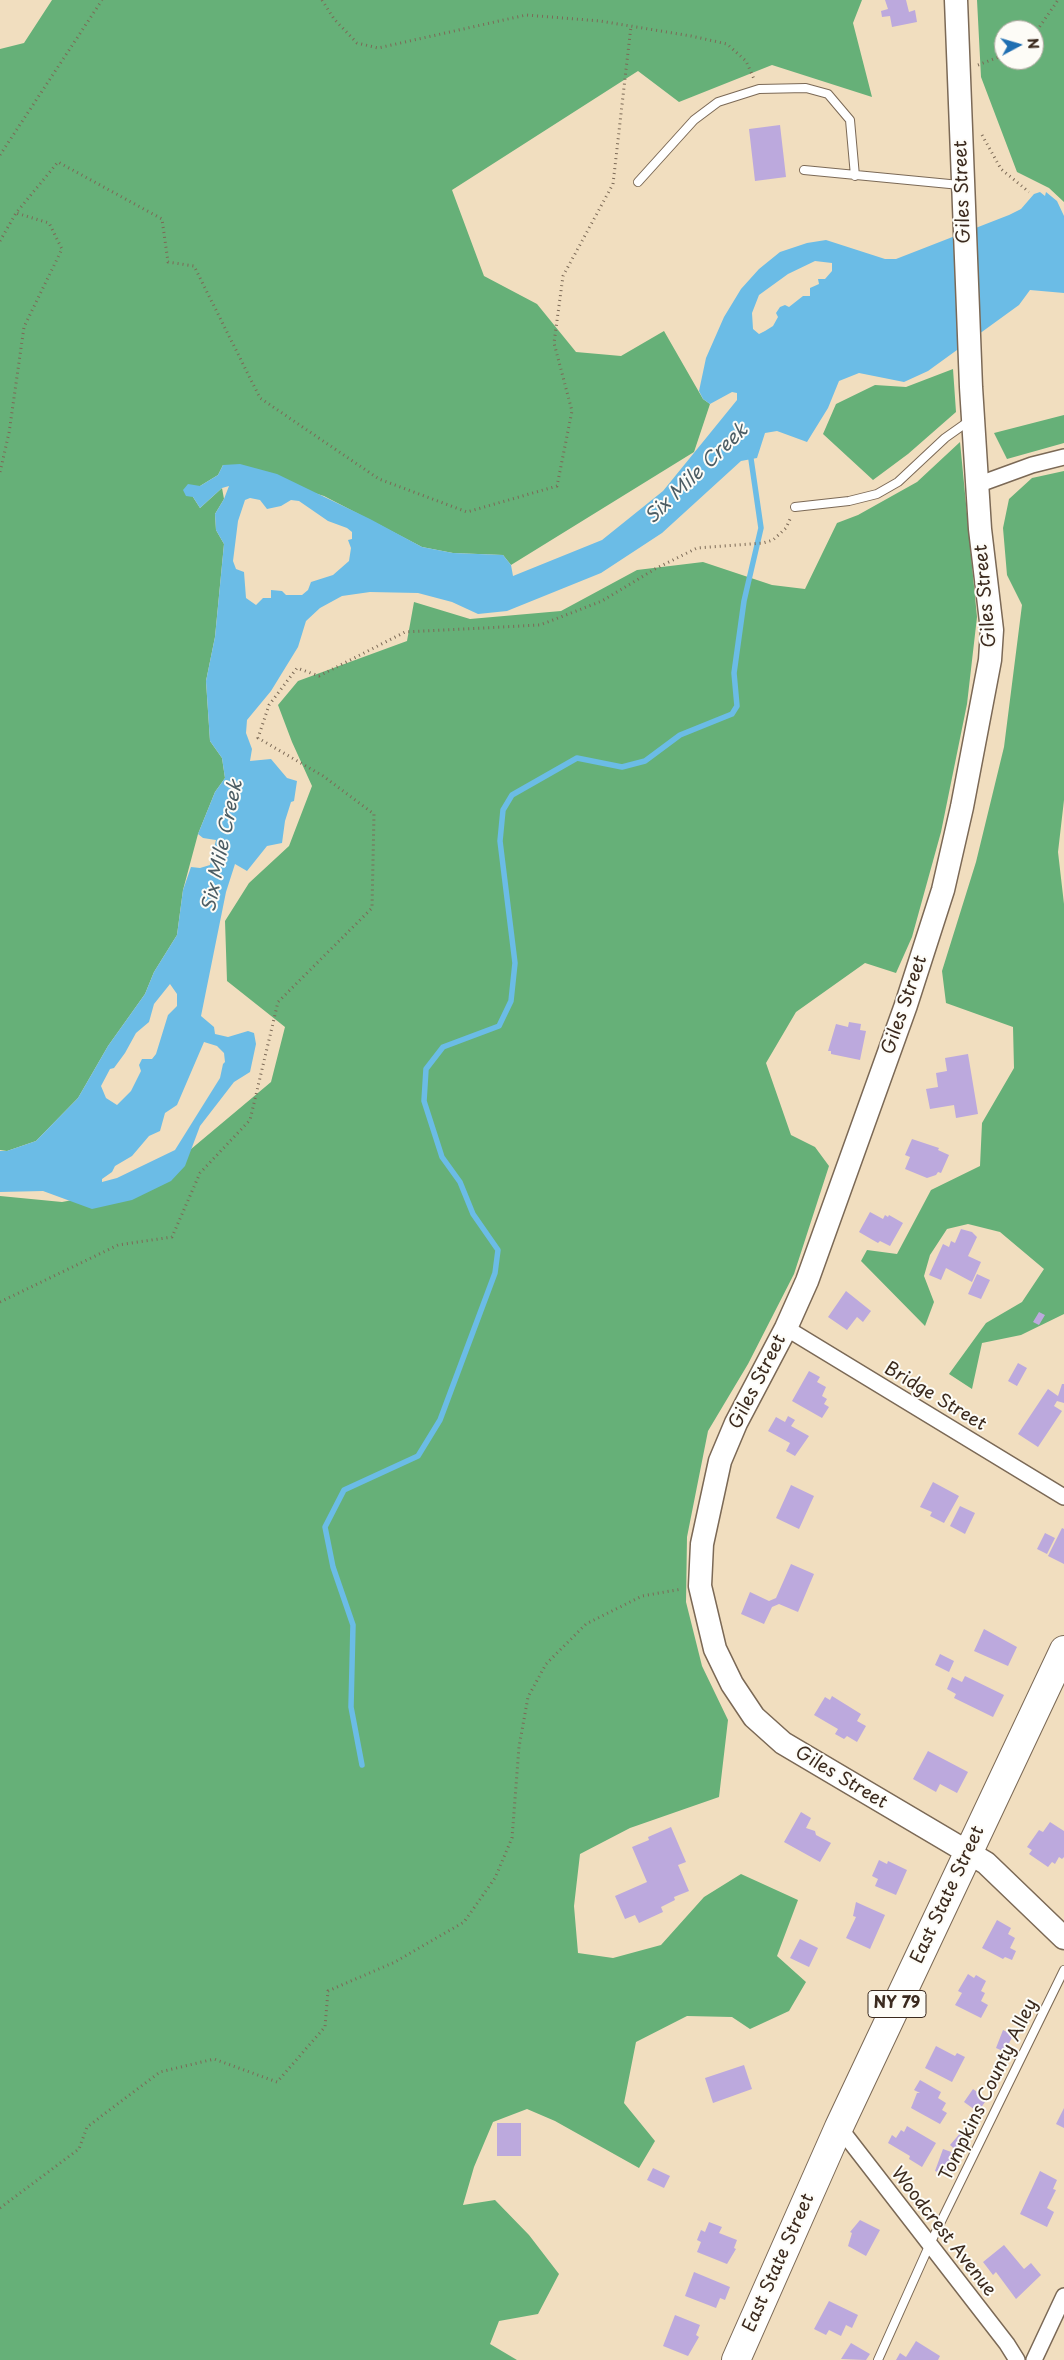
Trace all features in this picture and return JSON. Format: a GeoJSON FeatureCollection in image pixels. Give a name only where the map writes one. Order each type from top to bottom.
{"type":"FeatureCollection","features":[{"type":"Feature","properties":{"kind":"highway","name":"East State Street"},"geometry":{"type":"LineString","coordinates":[[736,2360],[839,2127],[1064,1650]]}},
{"type":"Feature","properties":{"kind":"street","name":"Giles Street"},"geometry":{"type":"LineString","coordinates":[[956,0],[971,386],[980,529],[992,630],[991,653],[962,807],[943,890],[906,1005],[807,1281],[786,1328],[736,1423],[720,1461],[702,1544],[700,1586],[715,1649],[732,1684],[754,1717],[791,1748],[969,1851],[986,1863],[1064,1938]]}},
{"type":"Feature","properties":{"kind":"street"},"geometry":{"type":"LineString","coordinates":[[978,485],[1032,465],[1064,457]]}},
{"type":"Feature","properties":{"kind":"street","name":"Bridge Street"},"geometry":{"type":"LineString","coordinates":[[786,1328],[1064,1497]]}},
{"type":"Feature","properties":{"kind":"street","name":"Woodcrest Avenue"},"geometry":{"type":"LineString","coordinates":[[839,2127],[929,2246],[1007,2344],[1017,2360]]}},
{"type":"Feature","properties":{"kind":"street"},"geometry":{"type":"LineString","coordinates":[[1034,2360],[1064,2296]]}},
{"type":"Feature","properties":{"kind":"lane"},"geometry":{"type":"LineString","coordinates":[[638,182],[694,120],[718,102],[759,89],[806,88],[828,94],[850,120],[855,176]]}},
{"type":"Feature","properties":{"kind":"lane"},"geometry":{"type":"LineString","coordinates":[[804,170],[962,191]]}},
{"type":"Feature","properties":{"kind":"lane"},"geometry":{"type":"LineString","coordinates":[[795,507],[849,501],[877,494],[898,482],[945,438],[973,418]]}},
{"type":"Feature","properties":{"kind":"lane","name":"Tompkins County Alley"},"geometry":{"type":"LineString","coordinates":[[878,2360],[929,2246],[1064,1970]]}},
{"type":"Feature","properties":{"kind":"path"},"geometry":{"type":"LineString","coordinates":[[0,155],[102,0]]}},
{"type":"Feature","properties":{"kind":"path"},"geometry":{"type":"LineString","coordinates":[[322,0],[334,19],[357,43],[378,48],[526,16],[600,21],[727,44],[746,61],[759,89]]}},
{"type":"Feature","properties":{"kind":"path"},"geometry":{"type":"LineString","coordinates":[[1044,20],[1058,0]]}},
{"type":"Feature","properties":{"kind":"path"},"geometry":{"type":"LineString","coordinates":[[0,241],[16,213],[58,162],[162,219],[168,262],[194,266],[260,398],[379,479],[466,512],[556,486],[572,411],[554,344],[563,276],[613,184],[631,26]]}},
{"type":"Feature","properties":{"kind":"path"},"geometry":{"type":"LineString","coordinates":[[973,67],[994,59]]}},
{"type":"Feature","properties":{"kind":"path"},"geometry":{"type":"LineString","coordinates":[[980,132],[1001,169],[1029,192]]}},
{"type":"Feature","properties":{"kind":"path"},"geometry":{"type":"LineString","coordinates":[[0,472],[9,433],[24,327],[62,249],[49,223],[16,213]]}},
{"type":"Feature","properties":{"kind":"path"},"geometry":{"type":"LineString","coordinates":[[0,1302],[118,1245],[172,1237],[200,1174],[250,1120],[278,1002],[372,908],[374,814],[323,776],[258,738],[269,705],[297,668],[319,676],[405,632],[540,625],[602,601],[656,569],[697,548],[763,543],[774,540],[786,528],[795,507]]}},
{"type":"Feature","properties":{"kind":"path"},"geometry":{"type":"LineString","coordinates":[[0,2208],[78,2150],[87,2127],[160,2072],[214,2059],[277,2082],[325,2027],[328,1991],[395,1962],[464,1922],[494,1878],[512,1838],[519,1747],[528,1697],[546,1664],[586,1624],[642,1596],[700,1586]]}},
{"type":"Feature","properties":{"kind":"green space"},"geometry":{"type":"Polygon","coordinates":[[[52,0],[862,0],[853,23],[872,97],[772,65],[679,102],[638,71],[452,190],[484,276],[537,304],[576,352],[621,356],[664,331],[703,399],[710,404],[694,452],[511,565],[503,555],[453,553],[422,547],[324,496],[223,465],[218,475],[200,486],[193,497],[200,508],[222,488],[224,499],[215,514],[216,530],[224,544],[215,637],[206,681],[210,741],[222,758],[225,778],[215,792],[198,834],[183,890],[177,935],[154,972],[145,994],[108,1046],[78,1098],[36,1141],[7,1151],[0,1150],[0,49],[24,43],[52,0]]]}},
{"type":"Feature","properties":{"kind":"green space"},"geometry":{"type":"Polygon","coordinates":[[[977,0],[1064,0],[1064,202],[1049,188],[1017,172],[981,77],[977,0]]]}},
{"type":"Feature","properties":{"kind":"green space"},"geometry":{"type":"Polygon","coordinates":[[[953,369],[956,412],[908,454],[873,480],[823,434],[836,404],[875,385],[906,387],[953,369]]]}},
{"type":"Feature","properties":{"kind":"green space"},"geometry":{"type":"Polygon","coordinates":[[[1064,415],[1064,443],[1007,459],[994,433],[1064,415]]]}},
{"type":"Feature","properties":{"kind":"green space"},"geometry":{"type":"Polygon","coordinates":[[[960,442],[977,617],[967,704],[941,832],[912,937],[896,973],[865,963],[796,1012],[766,1063],[791,1135],[815,1147],[829,1166],[794,1274],[748,1364],[708,1431],[687,1537],[686,1602],[702,1666],[728,1720],[719,1797],[630,1828],[580,1854],[574,1906],[578,1953],[613,1958],[661,1945],[704,1897],[741,1874],[798,1900],[777,1956],[806,1982],[789,2011],[750,2029],[732,2017],[687,2016],[636,2042],[624,2103],[655,2141],[639,2168],[555,2121],[527,2109],[493,2122],[474,2167],[463,2205],[495,2200],[529,2235],[559,2274],[538,2314],[499,2321],[490,2344],[517,2360],[0,2360],[0,1196],[62,1202],[147,1186],[271,1082],[285,1027],[227,981],[225,921],[249,883],[289,846],[312,786],[278,705],[298,681],[407,641],[414,602],[470,619],[561,611],[637,570],[703,562],[772,585],[805,589],[837,523],[858,515],[917,482],[960,442]]]}},
{"type":"Feature","properties":{"kind":"green space"},"geometry":{"type":"Polygon","coordinates":[[[1064,471],[1064,800],[1058,852],[1064,904],[1064,1314],[1021,1335],[982,1343],[972,1389],[949,1374],[986,1323],[1022,1302],[1044,1269],[1000,1232],[968,1224],[947,1229],[930,1255],[924,1276],[934,1302],[925,1326],[861,1261],[867,1250],[897,1254],[931,1190],[980,1166],[982,1123],[1014,1068],[1013,1027],[946,1003],[942,971],[976,862],[1004,747],[1022,605],[1007,575],[1003,528],[1009,499],[1032,478],[1064,471]]]}},
{"type":"Feature","properties":{"kind":"water","name":"Six Mile Creek"},"geometry":{"type":"Polygon","coordinates":[[[1040,192],[1045,196],[1046,192],[1057,201],[1064,216],[1064,293],[1030,290],[1019,305],[928,371],[904,382],[859,373],[839,381],[828,408],[807,442],[777,431],[765,433],[757,458],[741,461],[662,533],[601,573],[507,611],[478,614],[452,602],[418,593],[370,592],[342,596],[320,608],[306,621],[298,647],[271,691],[247,720],[246,733],[252,749],[250,761],[271,759],[287,778],[297,781],[294,801],[291,802],[285,821],[282,843],[267,846],[247,871],[235,864],[226,892],[201,1016],[214,1027],[215,1034],[228,1037],[248,1031],[254,1033],[256,1044],[250,1072],[234,1082],[200,1126],[185,1166],[171,1181],[132,1200],[92,1209],[43,1191],[0,1192],[0,1151],[7,1151],[36,1141],[78,1098],[108,1046],[145,994],[154,972],[177,935],[183,890],[191,867],[200,868],[210,865],[216,840],[203,838],[198,834],[215,792],[225,778],[222,758],[210,741],[206,681],[215,637],[224,544],[216,530],[215,514],[229,486],[222,488],[200,508],[193,497],[186,496],[183,490],[188,484],[200,486],[218,475],[223,465],[240,464],[277,474],[370,519],[422,547],[453,553],[503,555],[511,565],[513,576],[602,540],[663,491],[737,400],[737,393],[732,392],[710,404],[703,399],[699,391],[706,358],[724,317],[741,289],[759,269],[780,252],[807,243],[826,240],[885,259],[896,259],[1009,215],[1021,209],[1034,194],[1040,192]],[[815,261],[788,274],[759,295],[752,313],[753,329],[759,334],[773,326],[778,317],[776,313],[780,307],[785,305],[789,307],[803,296],[810,296],[810,288],[819,284],[818,279],[825,279],[832,271],[832,263],[815,261]],[[250,498],[245,500],[238,521],[233,561],[236,569],[244,572],[246,598],[256,605],[263,598],[271,598],[271,590],[282,591],[286,595],[302,595],[308,590],[311,582],[333,575],[349,561],[351,548],[348,540],[352,539],[352,532],[347,528],[328,521],[299,501],[291,500],[281,506],[267,509],[260,500],[250,498]],[[170,984],[154,1004],[149,1022],[136,1033],[125,1053],[114,1068],[110,1069],[101,1086],[106,1098],[117,1105],[131,1091],[141,1071],[139,1065],[142,1059],[152,1059],[156,1054],[168,1015],[177,1006],[177,994],[170,984]],[[204,1042],[177,1105],[165,1113],[160,1131],[149,1136],[132,1156],[115,1166],[112,1172],[102,1179],[102,1182],[117,1178],[175,1150],[220,1078],[225,1062],[224,1053],[217,1046],[204,1042]]]}},
{"type":"Feature","properties":{"kind":"building"},"geometry":{"type":"Polygon","coordinates":[[[885,0],[906,0],[909,12],[915,10],[917,22],[892,27],[890,16],[882,17],[881,11],[888,9],[885,0]]]}},
{"type":"Feature","properties":{"kind":"building"},"geometry":{"type":"Polygon","coordinates":[[[780,125],[786,177],[755,181],[749,129],[780,125]]]}},
{"type":"Feature","properties":{"kind":"building"},"geometry":{"type":"Polygon","coordinates":[[[849,1022],[861,1024],[860,1030],[866,1031],[860,1060],[831,1054],[831,1051],[828,1051],[836,1024],[848,1027],[849,1022]]]}},
{"type":"Feature","properties":{"kind":"building"},"geometry":{"type":"Polygon","coordinates":[[[968,1054],[978,1114],[956,1118],[954,1105],[930,1109],[926,1089],[938,1087],[936,1073],[947,1071],[945,1058],[968,1054]]]}},
{"type":"Feature","properties":{"kind":"building"},"geometry":{"type":"Polygon","coordinates":[[[912,1139],[939,1148],[938,1150],[949,1155],[941,1173],[938,1172],[936,1175],[927,1178],[905,1169],[910,1157],[905,1155],[912,1139]]]}},
{"type":"Feature","properties":{"kind":"building"},"geometry":{"type":"Polygon","coordinates":[[[870,1212],[883,1219],[885,1215],[888,1217],[889,1215],[903,1223],[890,1246],[880,1241],[878,1243],[859,1232],[870,1212]]]}},
{"type":"Feature","properties":{"kind":"building"},"geometry":{"type":"Polygon","coordinates":[[[961,1229],[972,1232],[977,1237],[968,1256],[981,1262],[972,1282],[946,1268],[941,1280],[929,1275],[943,1244],[949,1247],[951,1241],[955,1243],[961,1229]]]}},
{"type":"Feature","properties":{"kind":"building"},"geometry":{"type":"Polygon","coordinates":[[[977,1274],[990,1280],[981,1299],[968,1294],[977,1274]]]}},
{"type":"Feature","properties":{"kind":"building"},"geometry":{"type":"Polygon","coordinates":[[[846,1291],[871,1311],[863,1322],[857,1317],[847,1330],[828,1317],[846,1291]]]}},
{"type":"Feature","properties":{"kind":"building"},"geometry":{"type":"Polygon","coordinates":[[[1039,1312],[1045,1315],[1039,1325],[1033,1322],[1039,1312]]]}},
{"type":"Feature","properties":{"kind":"building"},"geometry":{"type":"Polygon","coordinates":[[[1018,1363],[1027,1368],[1017,1386],[1008,1381],[1018,1363]]]}},
{"type":"Feature","properties":{"kind":"building"},"geometry":{"type":"Polygon","coordinates":[[[809,1371],[820,1377],[817,1382],[826,1387],[822,1396],[827,1399],[824,1404],[829,1407],[822,1418],[792,1401],[809,1371]]]}},
{"type":"Feature","properties":{"kind":"building"},"geometry":{"type":"Polygon","coordinates":[[[1062,1384],[1064,1384],[1064,1403],[1057,1401],[1054,1406],[1062,1411],[1038,1447],[1018,1434],[1048,1389],[1058,1396],[1062,1384]]]}},
{"type":"Feature","properties":{"kind":"building"},"geometry":{"type":"Polygon","coordinates":[[[788,1416],[795,1420],[791,1426],[809,1436],[795,1456],[786,1451],[790,1443],[768,1431],[776,1417],[785,1422],[788,1416]]]}},
{"type":"Feature","properties":{"kind":"building"},"geometry":{"type":"Polygon","coordinates":[[[933,1482],[959,1496],[944,1523],[930,1516],[932,1512],[920,1507],[933,1482]]]}},
{"type":"Feature","properties":{"kind":"building"},"geometry":{"type":"Polygon","coordinates":[[[791,1485],[814,1496],[799,1529],[776,1518],[791,1485]]]}},
{"type":"Feature","properties":{"kind":"building"},"geometry":{"type":"Polygon","coordinates":[[[960,1506],[975,1513],[965,1534],[950,1526],[960,1506]]]}},
{"type":"Feature","properties":{"kind":"building"},"geometry":{"type":"Polygon","coordinates":[[[1062,1528],[1064,1529],[1064,1564],[1048,1556],[1062,1528]]]}},
{"type":"Feature","properties":{"kind":"building"},"geometry":{"type":"Polygon","coordinates":[[[1045,1533],[1055,1538],[1047,1554],[1037,1549],[1045,1533]]]}},
{"type":"Feature","properties":{"kind":"building"},"geometry":{"type":"Polygon","coordinates":[[[791,1564],[814,1574],[798,1612],[779,1604],[772,1607],[764,1624],[741,1614],[750,1592],[769,1601],[776,1598],[791,1564]]]}},
{"type":"Feature","properties":{"kind":"building"},"geometry":{"type":"Polygon","coordinates":[[[984,1629],[1017,1647],[1008,1666],[974,1651],[984,1629]]]}},
{"type":"Feature","properties":{"kind":"building"},"geometry":{"type":"Polygon","coordinates":[[[940,1654],[954,1661],[949,1672],[935,1665],[940,1654]]]}},
{"type":"Feature","properties":{"kind":"building"},"geometry":{"type":"Polygon","coordinates":[[[965,1676],[1004,1695],[993,1717],[954,1698],[956,1694],[947,1689],[952,1677],[962,1682],[965,1676]]]}},
{"type":"Feature","properties":{"kind":"building"},"geometry":{"type":"Polygon","coordinates":[[[832,1696],[861,1714],[857,1721],[866,1726],[857,1742],[847,1736],[844,1739],[835,1734],[838,1729],[814,1715],[825,1697],[830,1700],[832,1696]]]}},
{"type":"Feature","properties":{"kind":"building"},"geometry":{"type":"Polygon","coordinates":[[[928,1751],[968,1772],[957,1793],[940,1784],[936,1792],[913,1779],[928,1751]]]}},
{"type":"Feature","properties":{"kind":"building"},"geometry":{"type":"Polygon","coordinates":[[[801,1812],[811,1818],[806,1828],[815,1831],[816,1835],[831,1843],[820,1862],[784,1842],[801,1812]]]}},
{"type":"Feature","properties":{"kind":"building"},"geometry":{"type":"Polygon","coordinates":[[[1050,1822],[1064,1831],[1064,1857],[1062,1859],[1059,1857],[1055,1864],[1052,1862],[1048,1867],[1029,1854],[1032,1850],[1027,1847],[1039,1830],[1043,1832],[1050,1822]]]}},
{"type":"Feature","properties":{"kind":"building"},"geometry":{"type":"Polygon","coordinates":[[[671,1827],[686,1862],[678,1865],[689,1891],[674,1897],[675,1900],[661,1907],[663,1912],[639,1923],[635,1915],[625,1919],[615,1896],[647,1882],[632,1847],[649,1840],[648,1837],[671,1827]]]}},
{"type":"Feature","properties":{"kind":"building"},"geometry":{"type":"Polygon","coordinates":[[[879,1860],[887,1864],[888,1861],[907,1870],[896,1895],[875,1886],[878,1879],[872,1876],[879,1860]]]}},
{"type":"Feature","properties":{"kind":"building"},"geometry":{"type":"Polygon","coordinates":[[[856,1902],[885,1915],[870,1949],[846,1938],[856,1917],[853,1916],[856,1902]]]}},
{"type":"Feature","properties":{"kind":"building"},"geometry":{"type":"Polygon","coordinates":[[[997,1920],[1011,1928],[1008,1934],[1015,1938],[1010,1948],[1016,1951],[1012,1960],[1005,1957],[1003,1959],[982,1948],[997,1920]]]}},
{"type":"Feature","properties":{"kind":"building"},"geometry":{"type":"Polygon","coordinates":[[[800,1939],[818,1948],[809,1967],[790,1958],[800,1939]]]}},
{"type":"Feature","properties":{"kind":"building"},"geometry":{"type":"Polygon","coordinates":[[[968,1974],[974,1978],[976,1975],[986,1981],[981,1991],[985,1993],[981,2001],[988,2005],[981,2018],[955,2005],[962,1993],[958,1991],[968,1974]]]}},
{"type":"Feature","properties":{"kind":"building"},"geometry":{"type":"Polygon","coordinates":[[[1003,2030],[1013,2035],[1005,2052],[996,2048],[1003,2030]]]}},
{"type":"Feature","properties":{"kind":"building"},"geometry":{"type":"Polygon","coordinates":[[[936,2046],[955,2056],[957,2053],[965,2057],[952,2082],[925,2068],[936,2046]]]}},
{"type":"Feature","properties":{"kind":"building"},"geometry":{"type":"Polygon","coordinates":[[[744,2065],[752,2089],[713,2103],[705,2078],[744,2065]]]}},
{"type":"Feature","properties":{"kind":"building"},"geometry":{"type":"Polygon","coordinates":[[[920,2080],[941,2092],[938,2098],[946,2103],[942,2110],[947,2113],[940,2124],[911,2108],[917,2093],[920,2093],[914,2090],[920,2080]]]}},
{"type":"Feature","properties":{"kind":"building"},"geometry":{"type":"Polygon","coordinates":[[[973,2089],[987,2099],[978,2112],[964,2102],[973,2089]]]}},
{"type":"Feature","properties":{"kind":"building"},"geometry":{"type":"Polygon","coordinates":[[[1064,2108],[1064,2128],[1056,2124],[1064,2108]]]}},
{"type":"Feature","properties":{"kind":"building"},"geometry":{"type":"Polygon","coordinates":[[[497,2123],[521,2123],[521,2156],[497,2156],[497,2123]]]}},
{"type":"Feature","properties":{"kind":"building"},"geometry":{"type":"Polygon","coordinates":[[[907,2126],[936,2143],[922,2167],[909,2159],[910,2156],[888,2143],[892,2135],[896,2138],[901,2130],[904,2132],[907,2126]]]}},
{"type":"Feature","properties":{"kind":"building"},"geometry":{"type":"Polygon","coordinates":[[[962,2131],[970,2139],[958,2152],[950,2145],[962,2131]]]}},
{"type":"Feature","properties":{"kind":"building"},"geometry":{"type":"Polygon","coordinates":[[[943,2149],[954,2153],[946,2175],[935,2171],[943,2149]]]}},
{"type":"Feature","properties":{"kind":"building"},"geometry":{"type":"Polygon","coordinates":[[[653,2168],[670,2176],[664,2188],[647,2180],[653,2168]]]}},
{"type":"Feature","properties":{"kind":"building"},"geometry":{"type":"Polygon","coordinates":[[[1040,2171],[1057,2180],[1053,2189],[1056,2190],[1047,2208],[1054,2212],[1047,2227],[1020,2214],[1040,2171]]]}},
{"type":"Feature","properties":{"kind":"building"},"geometry":{"type":"Polygon","coordinates":[[[860,2220],[880,2230],[866,2256],[848,2246],[852,2233],[850,2232],[860,2220]]]}},
{"type":"Feature","properties":{"kind":"building"},"geometry":{"type":"Polygon","coordinates":[[[709,2222],[722,2227],[719,2233],[737,2240],[734,2248],[736,2249],[727,2264],[697,2252],[701,2242],[697,2240],[701,2230],[705,2232],[709,2222]]]}},
{"type":"Feature","properties":{"kind":"building"},"geometry":{"type":"Polygon","coordinates":[[[1004,2245],[1024,2269],[1031,2263],[1041,2275],[1016,2299],[996,2272],[993,2275],[983,2262],[1004,2245]]]}},
{"type":"Feature","properties":{"kind":"building"},"geometry":{"type":"Polygon","coordinates":[[[694,2272],[730,2287],[725,2300],[720,2298],[716,2308],[685,2296],[694,2272]]]}},
{"type":"Feature","properties":{"kind":"building"},"geometry":{"type":"Polygon","coordinates":[[[829,2301],[858,2315],[852,2328],[846,2325],[841,2336],[829,2330],[826,2335],[814,2329],[829,2301]]]}},
{"type":"Feature","properties":{"kind":"building"},"geometry":{"type":"Polygon","coordinates":[[[675,2315],[700,2325],[696,2335],[699,2337],[688,2356],[663,2346],[675,2315]]]}},
{"type":"Feature","properties":{"kind":"building"},"geometry":{"type":"Polygon","coordinates":[[[916,2341],[940,2356],[938,2360],[896,2360],[900,2353],[906,2357],[916,2341]]]}},
{"type":"Feature","properties":{"kind":"building"},"geometry":{"type":"Polygon","coordinates":[[[851,2343],[870,2354],[866,2360],[841,2359],[851,2343]]]}},
{"type":"Feature","properties":{"kind":"waterway","name":"Six Mile Creek"},"geometry":{"type":"LineString","coordinates":[[362,1765],[351,1707],[353,1625],[333,1567],[325,1527],[344,1490],[418,1456],[440,1420],[495,1273],[498,1250],[473,1214],[460,1182],[442,1157],[424,1101],[426,1069],[443,1047],[499,1026],[511,1001],[515,963],[500,841],[503,810],[512,795],[577,758],[622,767],[645,761],[680,735],[732,714],[737,706],[734,673],[744,601],[761,528],[750,452]]}}]}
